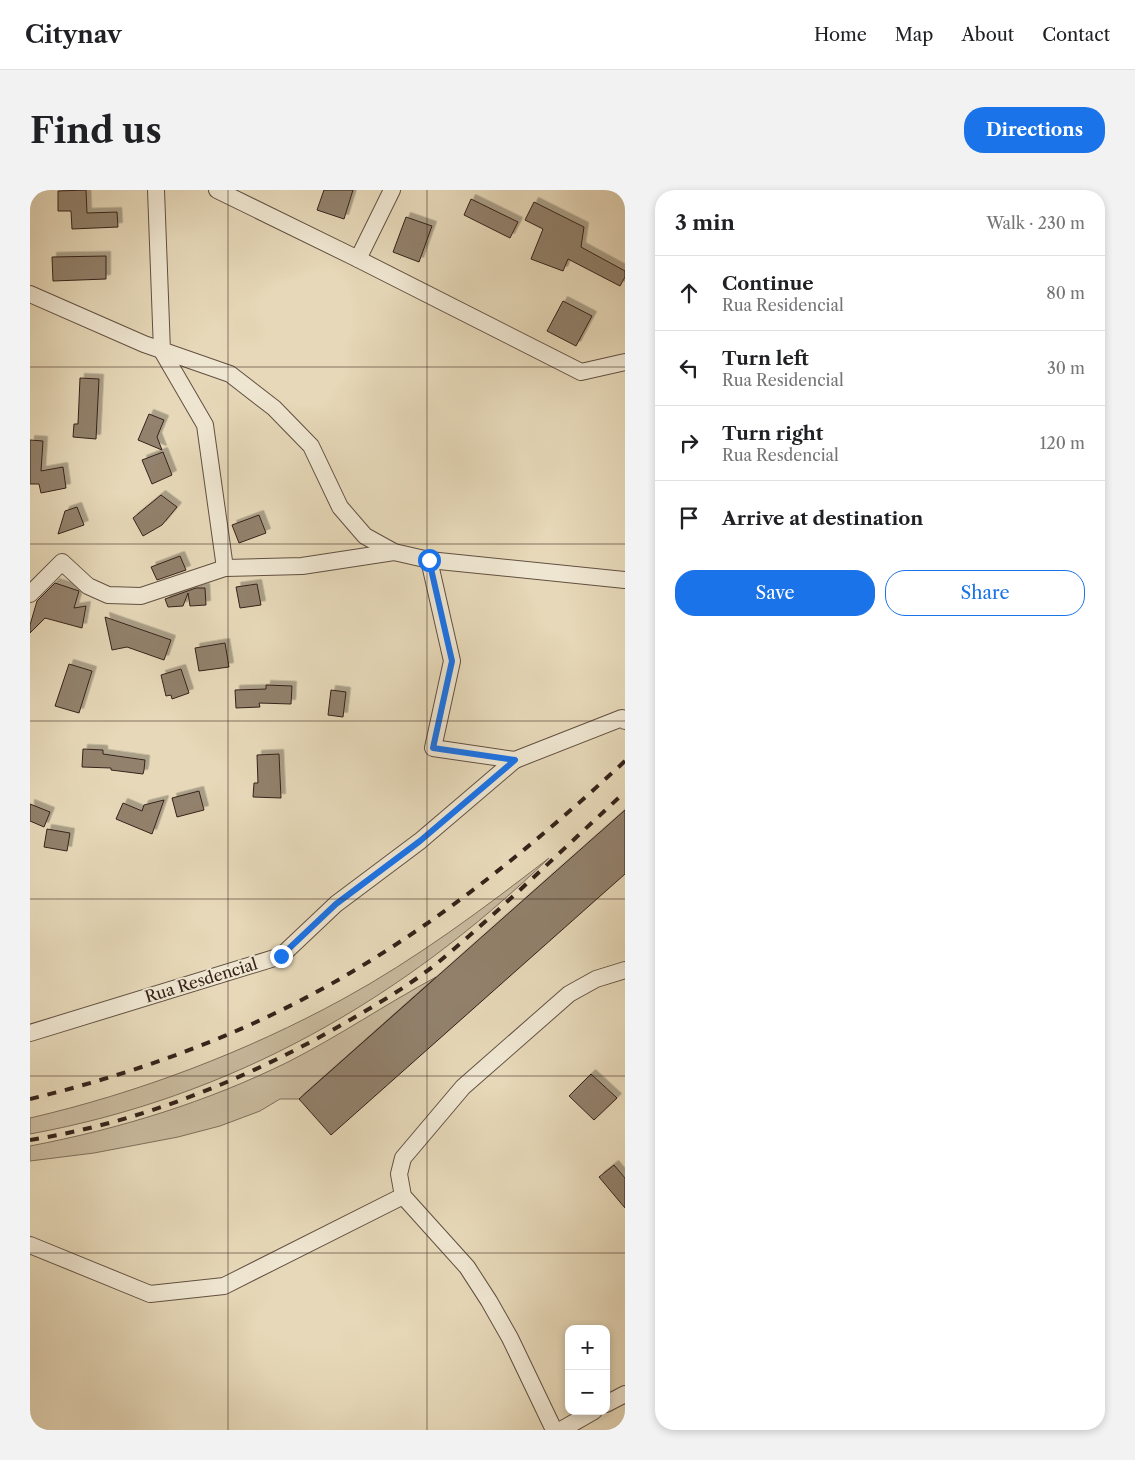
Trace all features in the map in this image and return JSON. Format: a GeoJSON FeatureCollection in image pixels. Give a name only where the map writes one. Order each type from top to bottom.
{"type":"FeatureCollection","features":[{"type":"Feature","properties":{"kind":"street"},"geometry":{"type":"LineString","coordinates":[[156,190],[162,350],[205,425],[225,568]]}},
{"type":"Feature","properties":{"kind":"street"},"geometry":{"type":"LineString","coordinates":[[217,190],[581,372],[625,362]]}},
{"type":"Feature","properties":{"kind":"street"},"geometry":{"type":"LineString","coordinates":[[358,259],[392,190]]}},
{"type":"Feature","properties":{"kind":"street"},"geometry":{"type":"LineString","coordinates":[[30,294],[144,344],[230,374],[274,408],[311,446],[340,507],[365,536],[394,552],[429,560],[625,580]]}},
{"type":"Feature","properties":{"kind":"street"},"geometry":{"type":"LineString","coordinates":[[30,594],[62,562],[88,586],[108,595],[140,596],[225,568],[302,566],[394,552]]}},
{"type":"Feature","properties":{"kind":"street"},"geometry":{"type":"LineString","coordinates":[[429,560],[452,661],[433,748],[515,760],[624,717]]}},
{"type":"Feature","properties":{"kind":"street","name":"Rua Resdencial"},"geometry":{"type":"LineString","coordinates":[[30,1033],[281,956],[336,904],[420,841],[515,760]]}},
{"type":"Feature","properties":{"kind":"street"},"geometry":{"type":"LineString","coordinates":[[554,1430],[510,1338],[489,1300],[467,1267],[403,1196],[399,1174],[403,1158],[463,1087],[569,994],[596,979],[625,970]]}},
{"type":"Feature","properties":{"kind":"street"},"geometry":{"type":"LineString","coordinates":[[30,1244],[150,1294],[224,1286],[403,1196]]}},
{"type":"Feature","properties":{"kind":"street"},"geometry":{"type":"LineString","coordinates":[[610,1402],[625,1394]]}},
{"type":"Feature","properties":{"kind":"street"},"geometry":{"type":"LineString","coordinates":[[561,1430],[587,1415]]}},
{"type":"Feature","properties":{"kind":"shaded area"},"geometry":{"type":"Polygon","coordinates":[[[549,858],[493,909],[434,956],[373,998],[310,1035],[244,1068],[176,1095],[104,1117],[30,1134],[30,1118],[111,1096],[191,1069],[268,1036],[343,999],[370,984],[449,933],[549,858]]]}},
{"type":"Feature","properties":{"kind":"shaded area"},"geometry":{"type":"Polygon","coordinates":[[[436,977],[299,1099],[280,1099],[260,1111],[220,1126],[178,1137],[94,1153],[30,1161],[30,1146],[162,1113],[226,1090],[288,1062],[436,977]]]}},
{"type":"Feature","properties":{"kind":"building"},"geometry":{"type":"Polygon","coordinates":[[[86,190],[87,213],[117,212],[118,227],[72,229],[71,211],[58,211],[58,191],[86,190]]]}},
{"type":"Feature","properties":{"kind":"building"},"geometry":{"type":"Polygon","coordinates":[[[324,190],[353,190],[344,219],[317,210],[324,190]]]}},
{"type":"Feature","properties":{"kind":"building"},"geometry":{"type":"Polygon","coordinates":[[[471,199],[518,222],[510,238],[464,215],[471,199]]]}},
{"type":"Feature","properties":{"kind":"building"},"geometry":{"type":"Polygon","coordinates":[[[534,202],[584,227],[581,247],[625,271],[625,277],[620,286],[568,259],[563,271],[531,259],[543,229],[525,220],[534,202]]]}},
{"type":"Feature","properties":{"kind":"building"},"geometry":{"type":"Polygon","coordinates":[[[406,217],[432,226],[419,262],[393,252],[406,217]]]}},
{"type":"Feature","properties":{"kind":"building"},"geometry":{"type":"Polygon","coordinates":[[[106,256],[106,279],[53,281],[52,257],[106,256]]]}},
{"type":"Feature","properties":{"kind":"building"},"geometry":{"type":"Polygon","coordinates":[[[563,301],[592,316],[576,346],[547,331],[563,301]]]}},
{"type":"Feature","properties":{"kind":"building"},"geometry":{"type":"Polygon","coordinates":[[[80,378],[99,379],[96,439],[73,437],[74,424],[78,424],[80,378]]]}},
{"type":"Feature","properties":{"kind":"building"},"geometry":{"type":"Polygon","coordinates":[[[149,414],[164,420],[157,437],[162,450],[138,440],[149,414]]]}},
{"type":"Feature","properties":{"kind":"building"},"geometry":{"type":"Polygon","coordinates":[[[30,440],[43,441],[41,471],[63,467],[66,488],[41,493],[39,484],[30,484],[30,440]]]}},
{"type":"Feature","properties":{"kind":"building"},"geometry":{"type":"Polygon","coordinates":[[[163,452],[172,475],[152,484],[142,460],[163,452]]]}},
{"type":"Feature","properties":{"kind":"building"},"geometry":{"type":"Polygon","coordinates":[[[161,495],[177,507],[162,525],[143,536],[133,518],[161,495]]]}},
{"type":"Feature","properties":{"kind":"building"},"geometry":{"type":"Polygon","coordinates":[[[77,507],[84,525],[58,534],[65,511],[77,507]]]}},
{"type":"Feature","properties":{"kind":"building"},"geometry":{"type":"Polygon","coordinates":[[[259,515],[266,533],[239,543],[232,525],[259,515]]]}},
{"type":"Feature","properties":{"kind":"building"},"geometry":{"type":"Polygon","coordinates":[[[180,556],[186,570],[157,580],[151,567],[180,556]]]}},
{"type":"Feature","properties":{"kind":"building"},"geometry":{"type":"Polygon","coordinates":[[[55,583],[79,591],[74,608],[86,606],[82,628],[45,618],[30,633],[30,625],[37,601],[55,583]]]}},
{"type":"Feature","properties":{"kind":"building"},"geometry":{"type":"Polygon","coordinates":[[[257,584],[261,605],[240,608],[236,587],[257,584]]]}},
{"type":"Feature","properties":{"kind":"building"},"geometry":{"type":"Polygon","coordinates":[[[196,588],[205,588],[206,605],[190,606],[188,593],[183,606],[168,607],[165,599],[196,588]]]}},
{"type":"Feature","properties":{"kind":"building"},"geometry":{"type":"Polygon","coordinates":[[[105,617],[171,640],[164,660],[127,647],[112,650],[105,617]]]}},
{"type":"Feature","properties":{"kind":"building"},"geometry":{"type":"Polygon","coordinates":[[[225,643],[229,667],[199,671],[195,648],[225,643]]]}},
{"type":"Feature","properties":{"kind":"building"},"geometry":{"type":"Polygon","coordinates":[[[69,664],[92,671],[79,713],[55,706],[69,664]]]}},
{"type":"Feature","properties":{"kind":"building"},"geometry":{"type":"Polygon","coordinates":[[[181,669],[189,693],[172,699],[171,695],[166,696],[161,675],[181,669]]]}},
{"type":"Feature","properties":{"kind":"building"},"geometry":{"type":"Polygon","coordinates":[[[266,685],[292,686],[291,704],[259,703],[260,707],[236,708],[235,690],[266,689],[266,685]]]}},
{"type":"Feature","properties":{"kind":"building"},"geometry":{"type":"Polygon","coordinates":[[[331,690],[346,692],[343,717],[328,715],[331,690]]]}},
{"type":"Feature","properties":{"kind":"building"},"geometry":{"type":"Polygon","coordinates":[[[83,749],[103,750],[103,754],[145,760],[143,774],[111,770],[111,768],[82,767],[83,749]]]}},
{"type":"Feature","properties":{"kind":"building"},"geometry":{"type":"Polygon","coordinates":[[[279,754],[281,798],[253,797],[254,783],[258,783],[257,755],[279,754]]]}},
{"type":"Feature","properties":{"kind":"building"},"geometry":{"type":"Polygon","coordinates":[[[199,791],[204,810],[177,817],[172,798],[199,791]]]}},
{"type":"Feature","properties":{"kind":"building"},"geometry":{"type":"Polygon","coordinates":[[[164,800],[152,834],[116,819],[123,803],[142,811],[144,805],[164,800]]]}},
{"type":"Feature","properties":{"kind":"building"},"geometry":{"type":"Polygon","coordinates":[[[30,804],[50,812],[44,827],[30,821],[30,804]]]}},
{"type":"Feature","properties":{"kind":"building"},"geometry":{"type":"Polygon","coordinates":[[[625,810],[625,874],[331,1135],[299,1099],[625,810]]]}},
{"type":"Feature","properties":{"kind":"building"},"geometry":{"type":"Polygon","coordinates":[[[47,829],[70,833],[67,851],[44,847],[47,829]]]}},
{"type":"Feature","properties":{"kind":"building"},"geometry":{"type":"Polygon","coordinates":[[[591,1074],[617,1098],[594,1120],[569,1096],[591,1074]]]}},
{"type":"Feature","properties":{"kind":"building"},"geometry":{"type":"Polygon","coordinates":[[[614,1165],[625,1178],[625,1208],[599,1177],[614,1165]]]}},
{"type":"Feature","properties":{"kind":"railway"},"geometry":{"type":"LineString","coordinates":[[30,1099],[113,1076],[195,1048],[274,1014],[350,973],[459,901],[527,847],[625,761]]}},
{"type":"Feature","properties":{"kind":"railway"},"geometry":{"type":"LineString","coordinates":[[30,1140],[114,1122],[196,1095],[275,1060],[362,1013],[408,984],[441,960],[625,792]]}},
{"type":"Feature","properties":{"kind":"route"},"geometry":{"type":"LineString","coordinates":[[281,956],[336,904],[420,841],[515,760],[433,748],[452,661],[429,560]]}}]}
